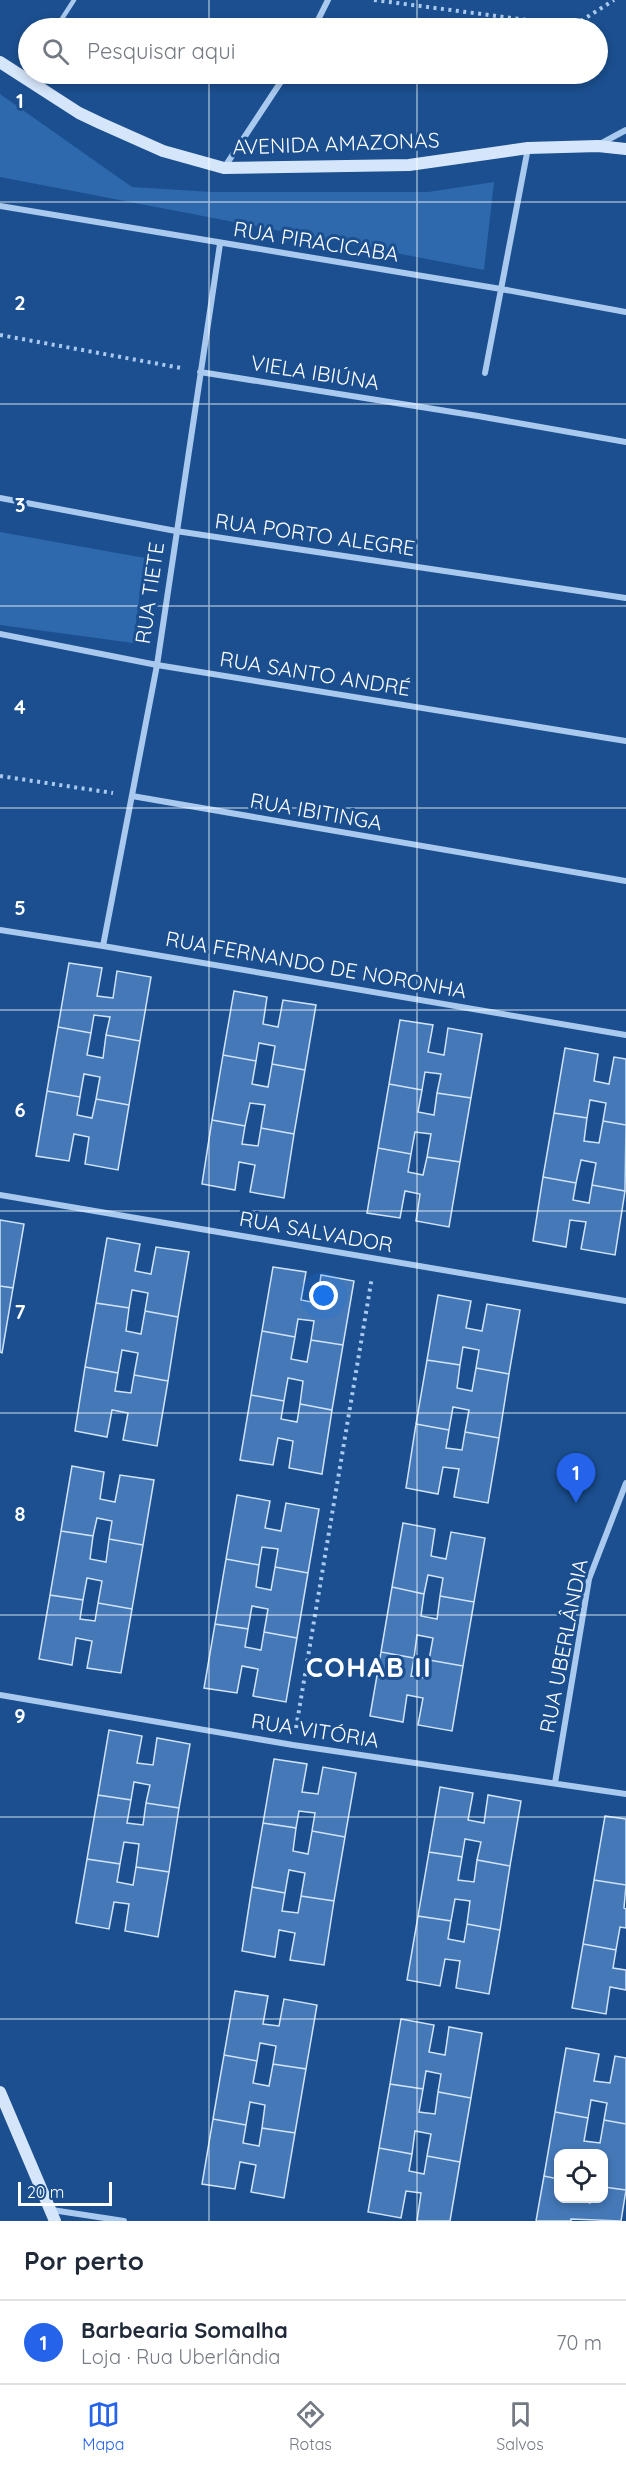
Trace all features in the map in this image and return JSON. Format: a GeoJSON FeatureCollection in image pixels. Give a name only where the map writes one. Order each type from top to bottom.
{"type":"FeatureCollection","features":[{"type":"Feature","properties":{"kind":"street"},"geometry":{"type":"LineString","coordinates":[[319,18],[328,0]]}},
{"type":"Feature","properties":{"kind":"street","name":"AVENIDA AMAZONAS"},"geometry":{"type":"LineString","coordinates":[[0,62],[18,71]]}},
{"type":"Feature","properties":{"kind":"street","name":"AVENIDA AMAZONAS"},"geometry":{"type":"LineString","coordinates":[[39,84],[79,113],[100,123],[163,151],[224,168],[409,165],[528,148],[598,146],[626,149]]}},
{"type":"Feature","properties":{"kind":"street"},"geometry":{"type":"LineString","coordinates":[[224,168],[279,84]]}},
{"type":"Feature","properties":{"kind":"street"},"geometry":{"type":"LineString","coordinates":[[598,146],[626,130]]}},
{"type":"Feature","properties":{"kind":"street"},"geometry":{"type":"LineString","coordinates":[[485,373],[528,148]]}},
{"type":"Feature","properties":{"kind":"street","name":"RUA PIRACICABA"},"geometry":{"type":"LineString","coordinates":[[0,207],[501,289],[626,312]]}},
{"type":"Feature","properties":{"kind":"street","name":"RUA TIETE"},"geometry":{"type":"LineString","coordinates":[[103,946],[157,665],[220,244]]}},
{"type":"Feature","properties":{"kind":"street","name":"VIELA IBIÚNA"},"geometry":{"type":"LineString","coordinates":[[200,372],[626,442]]}},
{"type":"Feature","properties":{"kind":"street","name":"RUA PORTO ALEGRE"},"geometry":{"type":"LineString","coordinates":[[0,498],[176,531],[626,598]]}},
{"type":"Feature","properties":{"kind":"street","name":"RUA SANTO ANDRÉ"},"geometry":{"type":"LineString","coordinates":[[0,634],[157,665],[626,741]]}},
{"type":"Feature","properties":{"kind":"street","name":"RUA IBITINGA"},"geometry":{"type":"LineString","coordinates":[[132,796],[626,881]]}},
{"type":"Feature","properties":{"kind":"street","name":"RUA FERNANDO DE NORONHA"},"geometry":{"type":"LineString","coordinates":[[0,930],[626,1035]]}},
{"type":"Feature","properties":{"kind":"street","name":"RUA SALVADOR"},"geometry":{"type":"LineString","coordinates":[[0,1195],[626,1301]]}},
{"type":"Feature","properties":{"kind":"street","name":"RUA UBERLÂNDIA"},"geometry":{"type":"LineString","coordinates":[[555,1783],[589,1579],[626,1483]]}},
{"type":"Feature","properties":{"kind":"street","name":"RUA VITÓRIA"},"geometry":{"type":"LineString","coordinates":[[0,1695],[293,1744],[626,1794]]}},
{"type":"Feature","properties":{"kind":"street"},"geometry":{"type":"LineString","coordinates":[[0,2092],[53,2216],[124,2221]]}},
{"type":"Feature","properties":{"kind":"lane"},"geometry":{"type":"LineString","coordinates":[[62,18],[74,0]]}},
{"type":"Feature","properties":{"kind":"path"},"geometry":{"type":"LineString","coordinates":[[374,0],[512,18]]}},
{"type":"Feature","properties":{"kind":"path"},"geometry":{"type":"LineString","coordinates":[[586,18],[614,0]]}},
{"type":"Feature","properties":{"kind":"path"},"geometry":{"type":"LineString","coordinates":[[0,335],[200,372]]}},
{"type":"Feature","properties":{"kind":"path"},"geometry":{"type":"LineString","coordinates":[[0,776],[132,796]]}},
{"type":"Feature","properties":{"kind":"path"},"geometry":{"type":"LineString","coordinates":[[293,1744],[375,1258]]}},
{"type":"Feature","properties":{"kind":"shaded area"},"geometry":{"type":"Polygon","coordinates":[[[0,94],[132,187],[212,192],[428,192],[494,182],[484,270],[0,177],[0,94]]]}},
{"type":"Feature","properties":{"kind":"shaded area"},"geometry":{"type":"Polygon","coordinates":[[[0,532],[145,558],[133,643],[0,625],[0,532]]]}},
{"type":"Feature","properties":{"kind":"building"},"geometry":{"type":"Polygon","coordinates":[[[69,963],[102,968],[97,996],[113,998],[117,971],[151,977],[140,1041],[106,1035],[110,1017],[94,1015],[91,1033],[58,1027],[69,963]]]}},
{"type":"Feature","properties":{"kind":"building"},"geometry":{"type":"Polygon","coordinates":[[[234,991],[267,997],[263,1024],[278,1027],[283,1000],[316,1005],[305,1070],[272,1064],[275,1046],[259,1043],[256,1061],[223,1055],[234,991]]]}},
{"type":"Feature","properties":{"kind":"building"},"geometry":{"type":"Polygon","coordinates":[[[400,1020],[433,1025],[428,1052],[444,1055],[448,1028],[482,1034],[471,1098],[437,1093],[441,1074],[425,1072],[422,1090],[389,1084],[400,1020]]]}},
{"type":"Feature","properties":{"kind":"building"},"geometry":{"type":"Polygon","coordinates":[[[58,1027],[91,1033],[87,1055],[103,1058],[106,1035],[140,1041],[129,1105],[96,1099],[100,1077],[84,1074],[80,1097],[47,1091],[58,1027]]]}},
{"type":"Feature","properties":{"kind":"building"},"geometry":{"type":"Polygon","coordinates":[[[565,1048],[598,1054],[594,1081],[609,1084],[614,1057],[626,1059],[626,1125],[603,1121],[606,1103],[590,1100],[587,1118],[554,1113],[565,1048]]]}},
{"type":"Feature","properties":{"kind":"building"},"geometry":{"type":"Polygon","coordinates":[[[223,1055],[256,1061],[252,1084],[268,1087],[272,1064],[305,1070],[294,1134],[261,1128],[265,1105],[250,1103],[245,1126],[212,1120],[223,1055]]]}},
{"type":"Feature","properties":{"kind":"building"},"geometry":{"type":"Polygon","coordinates":[[[389,1084],[422,1090],[418,1112],[434,1115],[437,1093],[471,1098],[460,1162],[427,1157],[431,1134],[415,1132],[411,1154],[378,1148],[389,1084]]]}},
{"type":"Feature","properties":{"kind":"building"},"geometry":{"type":"Polygon","coordinates":[[[47,1091],[80,1097],[77,1115],[92,1118],[96,1099],[129,1105],[118,1170],[85,1164],[89,1137],[74,1134],[69,1161],[36,1156],[47,1091]]]}},
{"type":"Feature","properties":{"kind":"building"},"geometry":{"type":"Polygon","coordinates":[[[554,1113],[587,1118],[584,1141],[599,1143],[603,1121],[626,1125],[625,1191],[592,1185],[596,1163],[581,1160],[576,1183],[543,1177],[554,1113]]]}},
{"type":"Feature","properties":{"kind":"building"},"geometry":{"type":"Polygon","coordinates":[[[212,1120],[245,1126],[242,1144],[258,1146],[261,1128],[294,1134],[284,1198],[250,1192],[255,1165],[239,1162],[235,1190],[202,1184],[212,1120]]]}},
{"type":"Feature","properties":{"kind":"building"},"geometry":{"type":"Polygon","coordinates":[[[378,1148],[411,1154],[408,1172],[423,1175],[427,1157],[460,1162],[449,1227],[416,1221],[420,1194],[405,1191],[400,1218],[367,1213],[378,1148]]]}},
{"type":"Feature","properties":{"kind":"building"},"geometry":{"type":"Polygon","coordinates":[[[543,1177],[576,1183],[573,1200],[589,1203],[592,1185],[625,1191],[615,1255],[581,1249],[586,1222],[570,1220],[566,1247],[533,1241],[543,1177]]]}},
{"type":"Feature","properties":{"kind":"building"},"geometry":{"type":"Polygon","coordinates":[[[0,1220],[24,1224],[13,1288],[0,1286],[0,1220]]]}},
{"type":"Feature","properties":{"kind":"building"},"geometry":{"type":"Polygon","coordinates":[[[107,1238],[140,1244],[135,1271],[151,1274],[156,1247],[189,1252],[178,1317],[145,1311],[148,1293],[132,1290],[129,1308],[96,1303],[107,1238]]]}},
{"type":"Feature","properties":{"kind":"building"},"geometry":{"type":"Polygon","coordinates":[[[273,1267],[306,1272],[301,1300],[317,1303],[321,1275],[354,1281],[343,1345],[311,1340],[314,1321],[298,1319],[295,1337],[262,1331],[273,1267]]]}},
{"type":"Feature","properties":{"kind":"building"},"geometry":{"type":"Polygon","coordinates":[[[0,1286],[13,1288],[2,1353],[0,1352],[0,1286]]]}},
{"type":"Feature","properties":{"kind":"building"},"geometry":{"type":"Polygon","coordinates":[[[438,1295],[471,1301],[466,1328],[482,1331],[487,1304],[520,1310],[509,1374],[476,1368],[479,1350],[463,1347],[460,1365],[427,1360],[438,1295]]]}},
{"type":"Feature","properties":{"kind":"building"},"geometry":{"type":"Polygon","coordinates":[[[96,1303],[129,1308],[126,1331],[141,1334],[145,1311],[178,1317],[168,1381],[134,1375],[138,1353],[122,1350],[118,1373],[85,1367],[96,1303]]]}},
{"type":"Feature","properties":{"kind":"building"},"geometry":{"type":"Polygon","coordinates":[[[262,1331],[295,1337],[291,1359],[307,1362],[311,1340],[343,1345],[332,1410],[300,1404],[303,1381],[288,1378],[284,1401],[251,1395],[262,1331]]]}},
{"type":"Feature","properties":{"kind":"building"},"geometry":{"type":"Polygon","coordinates":[[[427,1360],[460,1365],[457,1388],[472,1391],[476,1368],[509,1374],[499,1438],[465,1432],[469,1410],[453,1407],[449,1430],[416,1424],[427,1360]]]}},
{"type":"Feature","properties":{"kind":"building"},"geometry":{"type":"Polygon","coordinates":[[[85,1367],[118,1373],[115,1391],[131,1393],[134,1375],[168,1381],[157,1446],[123,1440],[128,1413],[112,1410],[107,1437],[75,1431],[85,1367]]]}},
{"type":"Feature","properties":{"kind":"building"},"geometry":{"type":"Polygon","coordinates":[[[251,1395],[284,1401],[281,1419],[297,1422],[300,1404],[332,1410],[322,1474],[289,1468],[293,1441],[278,1438],[273,1465],[240,1460],[251,1395]]]}},
{"type":"Feature","properties":{"kind":"building"},"geometry":{"type":"Polygon","coordinates":[[[416,1424],[449,1430],[446,1448],[462,1450],[465,1432],[499,1438],[488,1503],[454,1497],[459,1469],[443,1467],[438,1494],[406,1488],[416,1424]]]}},
{"type":"Feature","properties":{"kind":"building"},"geometry":{"type":"Polygon","coordinates":[[[72,1466],[104,1472],[100,1499],[115,1502],[120,1475],[154,1480],[143,1545],[109,1539],[112,1521],[97,1518],[93,1536],[61,1531],[72,1466]]]}},
{"type":"Feature","properties":{"kind":"building"},"geometry":{"type":"Polygon","coordinates":[[[237,1495],[270,1501],[265,1528],[281,1531],[286,1503],[319,1509],[308,1573],[275,1567],[278,1549],[262,1547],[259,1565],[226,1559],[237,1495]]]}},
{"type":"Feature","properties":{"kind":"building"},"geometry":{"type":"Polygon","coordinates":[[[403,1523],[435,1529],[431,1556],[446,1559],[451,1532],[485,1538],[474,1602],[440,1596],[443,1578],[428,1575],[424,1594],[392,1587],[403,1523]]]}},
{"type":"Feature","properties":{"kind":"building"},"geometry":{"type":"Polygon","coordinates":[[[61,1531],[93,1536],[90,1559],[106,1562],[109,1539],[143,1545],[132,1609],[98,1603],[102,1581],[87,1578],[83,1600],[50,1595],[61,1531]]]}},
{"type":"Feature","properties":{"kind":"building"},"geometry":{"type":"Polygon","coordinates":[[[226,1559],[259,1565],[256,1587],[271,1590],[275,1567],[308,1573],[297,1638],[264,1632],[268,1609],[252,1606],[248,1629],[215,1624],[226,1559]]]}},
{"type":"Feature","properties":{"kind":"building"},"geometry":{"type":"Polygon","coordinates":[[[392,1587],[424,1594],[421,1616],[437,1619],[440,1596],[474,1602],[463,1666],[429,1660],[433,1638],[417,1635],[414,1658],[381,1652],[392,1587]]]}},
{"type":"Feature","properties":{"kind":"building"},"geometry":{"type":"Polygon","coordinates":[[[50,1595],[83,1600],[80,1619],[95,1621],[98,1603],[132,1609],[121,1673],[87,1668],[92,1641],[76,1638],[72,1665],[39,1659],[50,1595]]]}},
{"type":"Feature","properties":{"kind":"building"},"geometry":{"type":"Polygon","coordinates":[[[215,1624],[248,1629],[245,1647],[261,1650],[264,1632],[297,1638],[286,1702],[253,1696],[258,1669],[242,1666],[237,1693],[204,1688],[215,1624]]]}},
{"type":"Feature","properties":{"kind":"building"},"geometry":{"type":"Polygon","coordinates":[[[381,1652],[414,1658],[411,1676],[426,1678],[429,1660],[463,1666],[452,1731],[418,1725],[423,1698],[407,1695],[403,1722],[370,1716],[381,1652]]]}},
{"type":"Feature","properties":{"kind":"building"},"geometry":{"type":"Polygon","coordinates":[[[109,1730],[142,1736],[137,1763],[153,1765],[157,1738],[190,1744],[179,1808],[146,1803],[150,1785],[134,1782],[131,1800],[98,1795],[109,1730]]]}},
{"type":"Feature","properties":{"kind":"building"},"geometry":{"type":"Polygon","coordinates":[[[274,1759],[307,1764],[302,1792],[318,1794],[323,1767],[356,1773],[345,1837],[312,1831],[315,1813],[299,1811],[296,1828],[263,1823],[274,1759]]]}},
{"type":"Feature","properties":{"kind":"building"},"geometry":{"type":"Polygon","coordinates":[[[440,1787],[473,1793],[468,1820],[484,1823],[488,1795],[521,1801],[510,1866],[477,1860],[481,1842],[465,1839],[462,1857],[429,1852],[440,1787]]]}},
{"type":"Feature","properties":{"kind":"building"},"geometry":{"type":"Polygon","coordinates":[[[98,1795],[131,1800],[127,1823],[143,1825],[146,1803],[179,1808],[169,1872],[136,1867],[139,1844],[124,1842],[120,1864],[87,1859],[98,1795]]]}},
{"type":"Feature","properties":{"kind":"building"},"geometry":{"type":"Polygon","coordinates":[[[605,1816],[626,1819],[626,1885],[594,1880],[605,1816]]]}},
{"type":"Feature","properties":{"kind":"building"},"geometry":{"type":"Polygon","coordinates":[[[263,1823],[296,1828],[293,1851],[308,1854],[312,1831],[345,1837],[334,1901],[301,1896],[305,1873],[289,1870],[285,1893],[252,1887],[263,1823]]]}},
{"type":"Feature","properties":{"kind":"building"},"geometry":{"type":"Polygon","coordinates":[[[429,1852],[462,1857],[458,1880],[474,1882],[477,1860],[510,1866],[500,1930],[467,1924],[470,1901],[455,1899],[451,1921],[418,1916],[429,1852]]]}},
{"type":"Feature","properties":{"kind":"building"},"geometry":{"type":"Polygon","coordinates":[[[87,1859],[120,1864],[117,1882],[133,1885],[136,1867],[169,1872],[158,1937],[125,1931],[129,1904],[114,1902],[109,1929],[76,1923],[87,1859]]]}},
{"type":"Feature","properties":{"kind":"building"},"geometry":{"type":"Polygon","coordinates":[[[594,1880],[626,1885],[624,1908],[626,1909],[626,1928],[620,1927],[616,1950],[583,1944],[594,1880]]]}},
{"type":"Feature","properties":{"kind":"building"},"geometry":{"type":"Polygon","coordinates":[[[252,1887],[285,1893],[282,1911],[298,1913],[301,1896],[334,1901],[324,1965],[290,1960],[295,1933],[279,1930],[275,1957],[242,1951],[252,1887]]]}},
{"type":"Feature","properties":{"kind":"building"},"geometry":{"type":"Polygon","coordinates":[[[418,1916],[451,1921],[448,1939],[464,1942],[467,1924],[500,1930],[489,1994],[456,1988],[460,1961],[445,1959],[440,1986],[407,1980],[418,1916]]]}},
{"type":"Feature","properties":{"kind":"building"},"geometry":{"type":"Polygon","coordinates":[[[583,1944],[616,1950],[613,1968],[626,1970],[626,1990],[610,1987],[606,2014],[572,2008],[583,1944]]]}},
{"type":"Feature","properties":{"kind":"building"},"geometry":{"type":"Polygon","coordinates":[[[235,1991],[268,1996],[263,2024],[279,2026],[284,1999],[317,2005],[306,2069],[273,2064],[276,2046],[260,2043],[257,2061],[224,2055],[235,1991]]]}},
{"type":"Feature","properties":{"kind":"building"},"geometry":{"type":"Polygon","coordinates":[[[401,2019],[434,2025],[429,2052],[445,2055],[449,2027],[482,2033],[471,2098],[438,2092],[441,2074],[426,2071],[423,2089],[390,2084],[401,2019]]]}},
{"type":"Feature","properties":{"kind":"building"},"geometry":{"type":"Polygon","coordinates":[[[566,2048],[599,2054],[594,2081],[610,2083],[615,2056],[626,2058],[626,2124],[604,2120],[607,2103],[591,2100],[588,2118],[555,2112],[566,2048]]]}},
{"type":"Feature","properties":{"kind":"building"},"geometry":{"type":"Polygon","coordinates":[[[224,2055],[257,2061],[253,2083],[269,2086],[273,2064],[306,2069],[295,2133],[262,2128],[265,2105],[250,2102],[246,2125],[213,2119],[224,2055]]]}},
{"type":"Feature","properties":{"kind":"building"},"geometry":{"type":"Polygon","coordinates":[[[390,2084],[423,2089],[419,2112],[435,2114],[438,2092],[471,2098],[460,2162],[427,2156],[431,2134],[415,2131],[412,2154],[379,2148],[390,2084]]]}},
{"type":"Feature","properties":{"kind":"building"},"geometry":{"type":"Polygon","coordinates":[[[555,2112],[588,2118],[584,2141],[600,2143],[604,2120],[626,2124],[626,2190],[608,2188],[608,2149],[554,2149],[554,2178],[544,2176],[555,2112]]]}},
{"type":"Feature","properties":{"kind":"building"},"geometry":{"type":"Polygon","coordinates":[[[213,2119],[246,2125],[243,2143],[259,2146],[262,2128],[295,2133],[284,2198],[251,2192],[256,2165],[240,2162],[235,2189],[202,2184],[213,2119]]]}},
{"type":"Feature","properties":{"kind":"building"},"geometry":{"type":"Polygon","coordinates":[[[379,2148],[412,2154],[409,2171],[424,2174],[427,2156],[460,2162],[450,2221],[417,2221],[421,2193],[406,2191],[401,2218],[368,2212],[379,2148]]]}},
{"type":"Feature","properties":{"kind":"building"},"geometry":{"type":"Polygon","coordinates":[[[544,2176],[554,2178],[554,2203],[608,2203],[608,2188],[626,2190],[621,2221],[571,2219],[571,2221],[536,2221],[544,2176]]]}},
{"type":"Feature","properties":{"kind":"place","name":"Barbearia Somalha"},"geometry":{"type":"Point","coordinates":[576,1503]}},
{"type":"Feature","properties":{"kind":"district","name":"COHAB II"},"geometry":{"type":"Point","coordinates":[369,1668]}}]}
